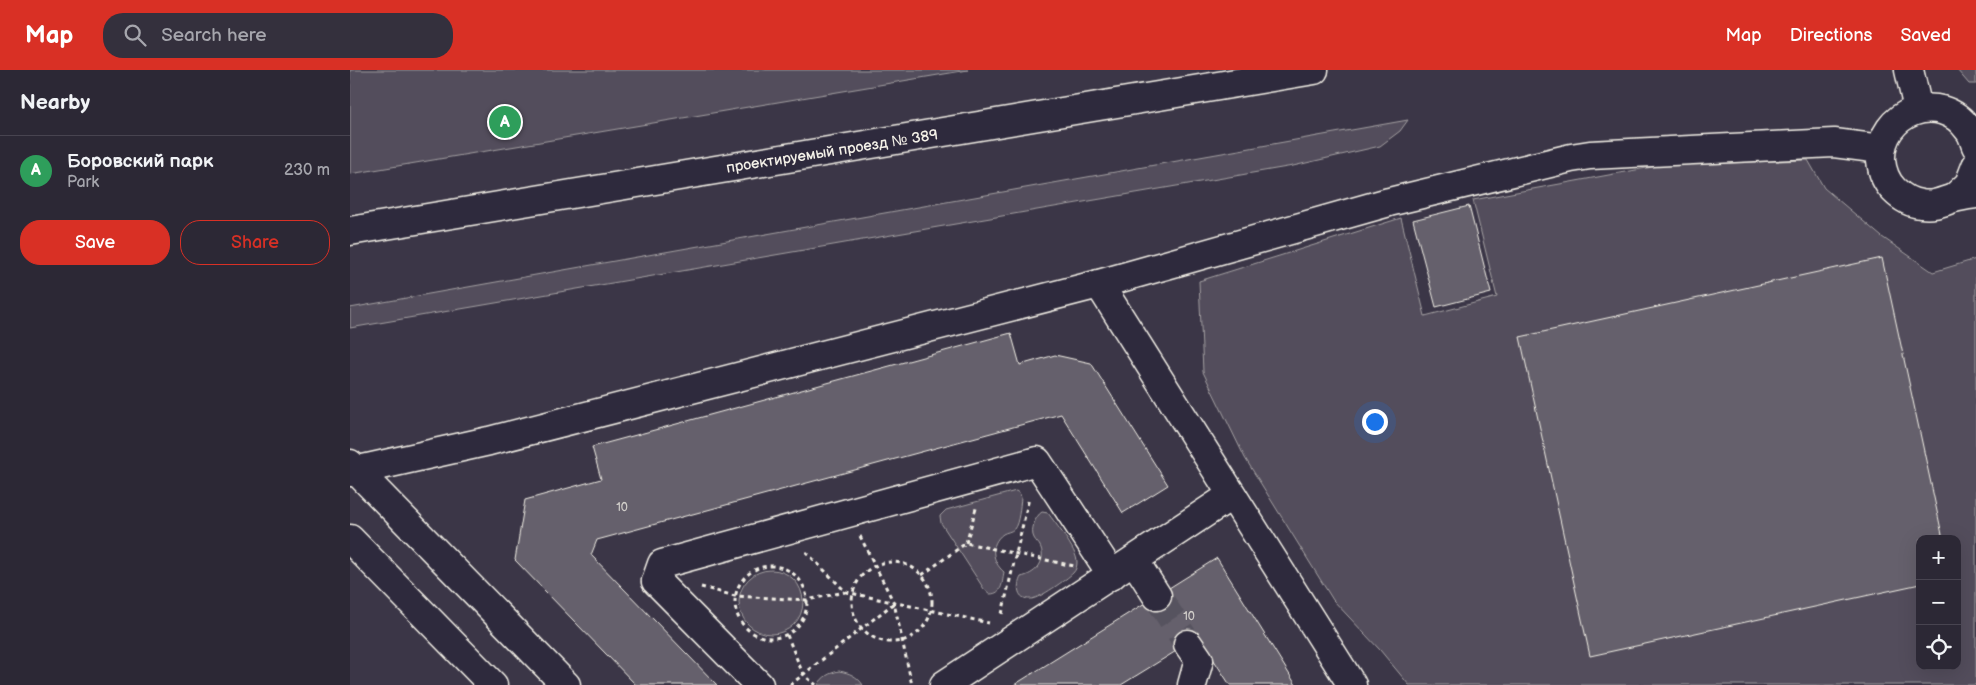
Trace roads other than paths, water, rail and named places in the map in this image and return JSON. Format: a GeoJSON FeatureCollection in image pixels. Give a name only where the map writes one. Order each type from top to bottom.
{"type":"FeatureCollection","features":[{"type":"Feature","properties":{"kind":"main road","name":"проектируемый проезд № 389"},"geometry":{"type":"LineString","coordinates":[[350,231],[1314,70]]}},
{"type":"Feature","properties":{"kind":"main road"},"geometry":{"type":"LineString","coordinates":[[1910,70],[1918,109]]}},
{"type":"Feature","properties":{"kind":"main road"},"geometry":{"type":"LineString","coordinates":[[1974,133],[1955,116],[1937,109],[1918,109],[1901,117],[1887,131],[1881,149],[1881,167],[1889,184],[1902,198],[1919,204],[1938,204],[1966,196],[1976,166]]}},
{"type":"Feature","properties":{"kind":"main road"},"geometry":{"type":"LineString","coordinates":[[352,469],[488,441],[1100,284],[1389,202],[1571,158],[1590,155],[1834,143],[1881,149]]}},
{"type":"Feature","properties":{"kind":"main road"},"geometry":{"type":"LineString","coordinates":[[1100,284],[1352,685]]}},
{"type":"Feature","properties":{"kind":"main road"},"geometry":{"type":"LineString","coordinates":[[759,685],[656,581],[662,564],[1037,461],[1123,567],[1158,596]]}},
{"type":"Feature","properties":{"kind":"main road"},"geometry":{"type":"LineString","coordinates":[[352,469],[566,685]]}},
{"type":"Feature","properties":{"kind":"main road"},"geometry":{"type":"LineString","coordinates":[[944,685],[1232,495]]}},
{"type":"Feature","properties":{"kind":"main road"},"geometry":{"type":"LineString","coordinates":[[350,539],[493,685]]}},
{"type":"Feature","properties":{"kind":"main road"},"geometry":{"type":"LineString","coordinates":[[1188,644],[1199,660],[1192,685]]}},
{"type":"Feature","properties":{"kind":"tunnel"},"geometry":{"type":"LineString","coordinates":[[1157,596],[1188,644]]}},
{"type":"Feature","properties":{"kind":"place","name":"Боровский парк"},"geometry":{"type":"Point","coordinates":[505,122]}}]}
